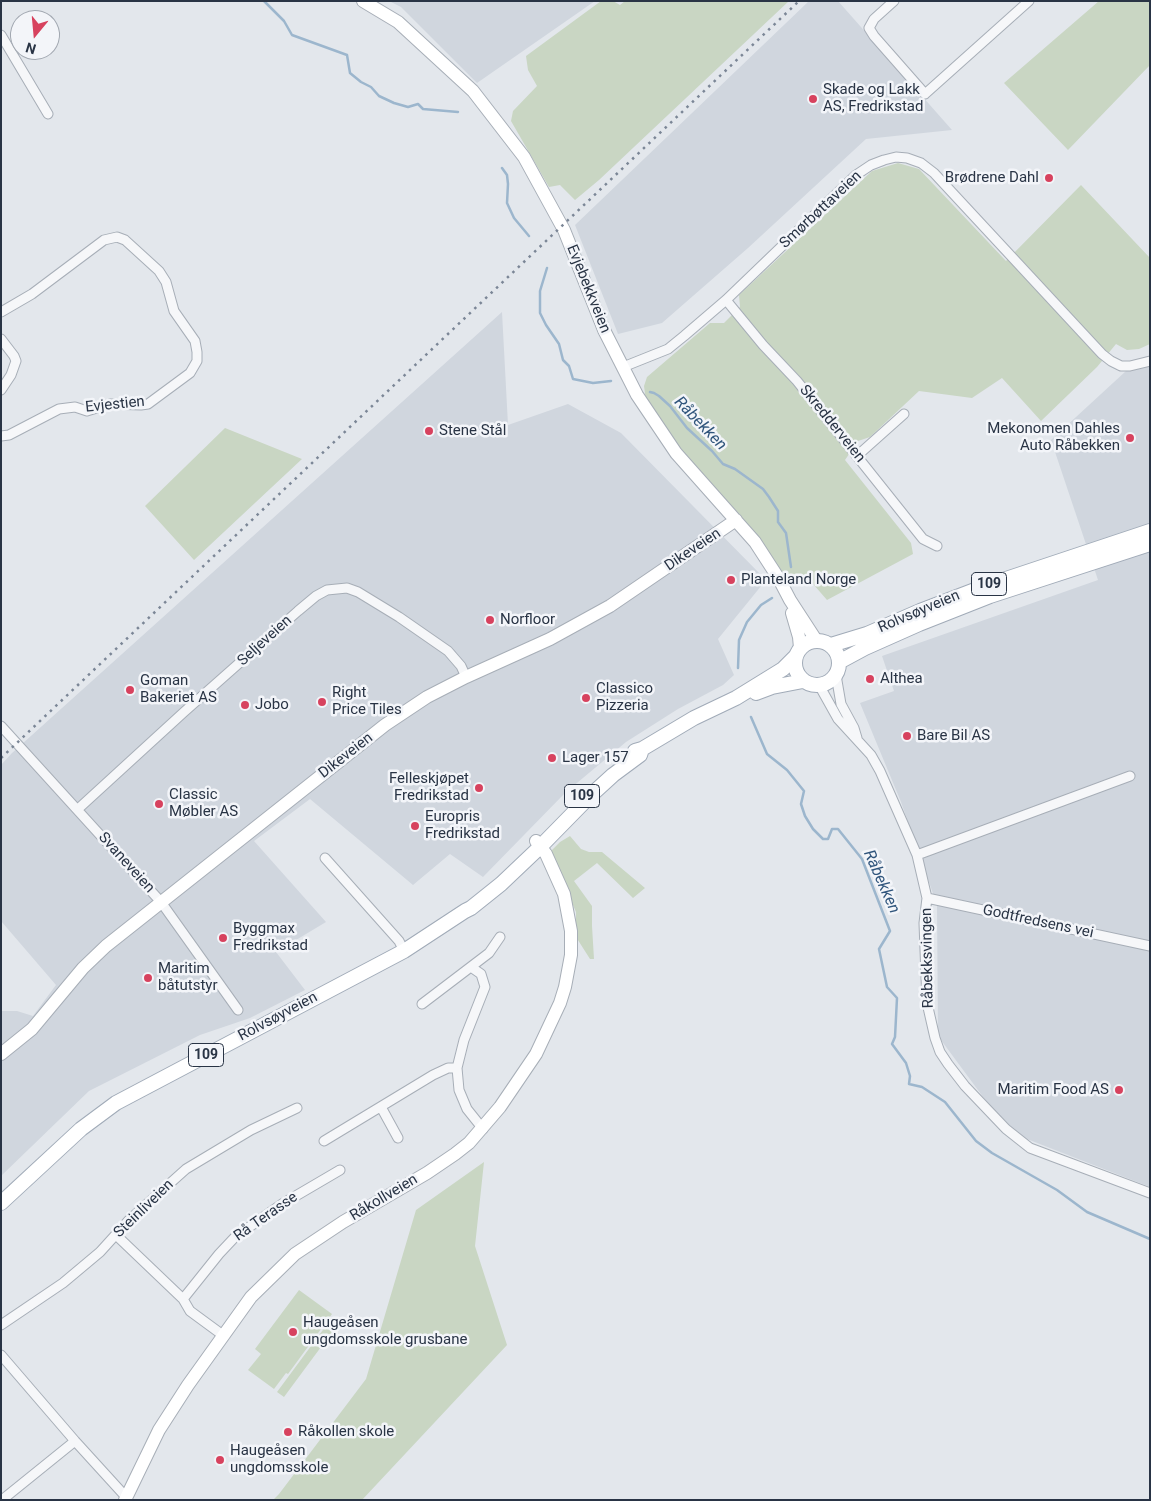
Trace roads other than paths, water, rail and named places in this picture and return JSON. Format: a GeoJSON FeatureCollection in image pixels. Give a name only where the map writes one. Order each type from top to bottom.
{"type":"FeatureCollection","features":[{"type":"Feature","properties":{"kind":"main road","name":"Rolvsøyveien"},"geometry":{"type":"LineString","coordinates":[[831,645],[867,634],[988,584],[1150,531]]}},
{"type":"Feature","properties":{"kind":"main road","name":"Rolvsøyveien"},"geometry":{"type":"LineString","coordinates":[[838,668],[866,648],[919,624],[990,596],[1150,544]]}},
{"type":"Feature","properties":{"kind":"main road"},"geometry":{"type":"LineString","coordinates":[[816,640],[824,641],[831,645],[837,653],[838,668]]}},
{"type":"Feature","properties":{"kind":"main road","name":"109"},"geometry":{"type":"LineString","coordinates":[[797,653],[807,642],[816,640]]}},
{"type":"Feature","properties":{"kind":"main road","name":"Rolvsøyveien"},"geometry":{"type":"LineString","coordinates":[[1,1203],[81,1129],[116,1103],[404,951],[465,911],[470,904],[534,848],[610,771],[636,750],[642,749],[684,724],[736,698],[783,669],[797,653]]}},
{"type":"Feature","properties":{"kind":"main road"},"geometry":{"type":"LineString","coordinates":[[797,653],[794,666],[797,674],[803,681]]}},
{"type":"Feature","properties":{"kind":"main road","name":"109"},"geometry":{"type":"LineString","coordinates":[[803,681],[811,685],[829,682],[838,668]]}},
{"type":"Feature","properties":{"kind":"main road","name":"Rolvsøyveien"},"geometry":{"type":"LineString","coordinates":[[736,698],[794,681],[803,681]]}},
{"type":"Feature","properties":{"kind":"street","name":"Evjebekkveien"},"geometry":{"type":"LineString","coordinates":[[363,1],[398,22],[473,91],[524,157],[564,230],[604,330],[637,395],[676,453],[760,549],[816,640]]}},
{"type":"Feature","properties":{"kind":"street"},"geometry":{"type":"LineString","coordinates":[[894,1],[874,20],[869,28],[925,94],[1029,1]]}},
{"type":"Feature","properties":{"kind":"street"},"geometry":{"type":"LineString","coordinates":[[1,35],[48,114]]}},
{"type":"Feature","properties":{"kind":"street","name":"Smørbøttaveien"},"geometry":{"type":"LineString","coordinates":[[623,367],[668,349],[726,300],[856,176],[871,165],[896,157],[907,158],[921,163],[934,173],[1102,354],[1115,364],[1121,366],[1150,361]]}},
{"type":"Feature","properties":{"kind":"street","name":"Evjestien"},"geometry":{"type":"LineString","coordinates":[[1,312],[32,294],[104,240],[117,237],[125,240],[159,271],[166,282],[174,311],[194,341],[197,352],[196,361],[190,373],[148,404],[110,404],[87,411],[75,407],[59,409],[9,435],[1,436]]}},
{"type":"Feature","properties":{"kind":"street","name":"Skredderveien"},"geometry":{"type":"LineString","coordinates":[[726,300],[763,345],[797,381],[858,455],[923,539],[937,546]]}},
{"type":"Feature","properties":{"kind":"street"},"geometry":{"type":"LineString","coordinates":[[1,339],[16,361],[11,374],[1,390]]}},
{"type":"Feature","properties":{"kind":"street"},"geometry":{"type":"LineString","coordinates":[[858,455],[904,414]]}},
{"type":"Feature","properties":{"kind":"street","name":"Dikeveien"},"geometry":{"type":"LineString","coordinates":[[1,1054],[32,1028],[83,968],[106,946],[386,726],[427,697],[466,677],[550,640],[610,606],[736,520]]}},
{"type":"Feature","properties":{"kind":"street","name":"Seljeveien"},"geometry":{"type":"LineString","coordinates":[[78,809],[298,611],[316,596],[328,590],[346,588],[358,592],[400,617],[448,651],[461,666],[466,677]]}},
{"type":"Feature","properties":{"kind":"street","name":"Evjebekkveien"},"geometry":{"type":"LineString","coordinates":[[790,600],[800,638],[797,653]]}},
{"type":"Feature","properties":{"kind":"street","name":"Råbekksvingen"},"geometry":{"type":"LineString","coordinates":[[838,668],[841,704],[854,728],[857,738]]}},
{"type":"Feature","properties":{"kind":"street","name":"Råbekksvingen"},"geometry":{"type":"LineString","coordinates":[[819,685],[838,718],[848,731],[857,738],[880,771],[917,855],[927,898],[924,922],[927,1002],[935,1038],[948,1064],[965,1086],[1006,1129],[1030,1148],[1150,1193]]}},
{"type":"Feature","properties":{"kind":"street","name":"Svaneveien"},"geometry":{"type":"LineString","coordinates":[[1,726],[161,902],[238,1010]]}},
{"type":"Feature","properties":{"kind":"street"},"geometry":{"type":"LineString","coordinates":[[917,855],[1130,776]]}},
{"type":"Feature","properties":{"kind":"street","name":"Råkollveien"},"geometry":{"type":"LineString","coordinates":[[125,1498],[159,1430],[188,1385],[252,1297],[296,1254],[343,1222],[456,1154],[482,1129],[515,1088],[536,1054],[558,1009],[565,987],[571,955],[571,932],[564,894],[552,871],[534,848]]}},
{"type":"Feature","properties":{"kind":"street"},"geometry":{"type":"LineString","coordinates":[[325,858],[399,941],[404,951]]}},
{"type":"Feature","properties":{"kind":"street","name":"Godtfredsens vei"},"geometry":{"type":"LineString","coordinates":[[927,898],[1150,946]]}},
{"type":"Feature","properties":{"kind":"street"},"geometry":{"type":"LineString","coordinates":[[422,1004],[489,952],[500,937]]}},
{"type":"Feature","properties":{"kind":"street"},"geometry":{"type":"LineString","coordinates":[[471,967],[481,974],[486,986],[464,1040],[457,1068],[459,1090],[467,1109],[482,1129]]}},
{"type":"Feature","properties":{"kind":"street"},"geometry":{"type":"LineString","coordinates":[[324,1141],[433,1075],[448,1068],[457,1068]]}},
{"type":"Feature","properties":{"kind":"street"},"geometry":{"type":"LineString","coordinates":[[381,1107],[398,1138]]}},
{"type":"Feature","properties":{"kind":"street","name":"Steinliveien"},"geometry":{"type":"LineString","coordinates":[[1,1325],[63,1283],[100,1252],[129,1220],[186,1169],[251,1130],[296,1108]]}},
{"type":"Feature","properties":{"kind":"street","name":"Rå Terasse"},"geometry":{"type":"LineString","coordinates":[[183,1299],[235,1237],[282,1204],[340,1170]]}},
{"type":"Feature","properties":{"kind":"street"},"geometry":{"type":"LineString","coordinates":[[116,1235],[183,1299],[190,1311],[224,1336]]}},
{"type":"Feature","properties":{"kind":"street"},"geometry":{"type":"LineString","coordinates":[[1,1355],[125,1498]]}},
{"type":"Feature","properties":{"kind":"street"},"geometry":{"type":"LineString","coordinates":[[2,1500],[75,1441]]}},
{"type":"Feature","properties":{"kind":"waterway"},"geometry":{"type":"LineString","coordinates":[[264,1],[284,21],[292,35],[347,55],[350,73],[371,87],[379,96],[408,107],[418,104],[423,109],[458,112]]}},
{"type":"Feature","properties":{"kind":"waterway"},"geometry":{"type":"LineString","coordinates":[[502,168],[507,175],[507,203],[514,218],[529,236]]}},
{"type":"Feature","properties":{"kind":"waterway","name":"Råbekken"},"geometry":{"type":"LineString","coordinates":[[547,268],[540,291],[540,313],[559,344],[563,360],[569,366],[573,379],[593,383],[611,381]]}},
{"type":"Feature","properties":{"kind":"waterway","name":"Råbekken"},"geometry":{"type":"LineString","coordinates":[[650,392],[659,396],[670,406],[687,428],[723,464],[735,469],[763,489],[778,511],[778,522],[786,533],[791,567]]}},
{"type":"Feature","properties":{"kind":"waterway","name":"Råbekken"},"geometry":{"type":"LineString","coordinates":[[738,668],[739,640],[747,622],[761,605],[772,598]]}},
{"type":"Feature","properties":{"kind":"waterway","name":"Råbekken"},"geometry":{"type":"LineString","coordinates":[[751,717],[767,754],[787,770],[804,791],[801,804],[805,816],[813,829],[823,839],[828,839],[832,829],[838,829],[862,859],[890,931],[879,949],[887,987],[897,998],[895,1037],[892,1044],[906,1063],[910,1076],[909,1084],[922,1087],[945,1102],[976,1141],[992,1153],[1057,1190],[1087,1212],[1150,1239]]}},
{"type":"Feature","properties":{"kind":"railway"},"geometry":{"type":"LineString","coordinates":[[1,758],[799,1]]}},
{"type":"Feature","properties":{"kind":"place","name":"Skade og Lakk AS, Fredrikstad"},"geometry":{"type":"Point","coordinates":[813,99]}},
{"type":"Feature","properties":{"kind":"place","name":"Brødrene Dahl"},"geometry":{"type":"Point","coordinates":[1049,178]}},
{"type":"Feature","properties":{"kind":"place","name":"Stene Stål"},"geometry":{"type":"Point","coordinates":[429,431]}},
{"type":"Feature","properties":{"kind":"place","name":"Mekonomen Dahles Auto Råbekken"},"geometry":{"type":"Point","coordinates":[1130,438]}},
{"type":"Feature","properties":{"kind":"place","name":"Planteland Norge"},"geometry":{"type":"Point","coordinates":[731,580]}},
{"type":"Feature","properties":{"kind":"place","name":"Norfloor"},"geometry":{"type":"Point","coordinates":[490,620]}},
{"type":"Feature","properties":{"kind":"place","name":"Althea"},"geometry":{"type":"Point","coordinates":[870,679]}},
{"type":"Feature","properties":{"kind":"place","name":"Goman Bakeriet AS"},"geometry":{"type":"Point","coordinates":[130,690]}},
{"type":"Feature","properties":{"kind":"place","name":"Classico Pizzeria"},"geometry":{"type":"Point","coordinates":[586,698]}},
{"type":"Feature","properties":{"kind":"place","name":"Right Price Tiles"},"geometry":{"type":"Point","coordinates":[322,702]}},
{"type":"Feature","properties":{"kind":"place","name":"Jobo"},"geometry":{"type":"Point","coordinates":[245,705]}},
{"type":"Feature","properties":{"kind":"place","name":"Bare Bil AS"},"geometry":{"type":"Point","coordinates":[907,736]}},
{"type":"Feature","properties":{"kind":"place","name":"Lager 157"},"geometry":{"type":"Point","coordinates":[552,758]}},
{"type":"Feature","properties":{"kind":"place","name":"Felleskjøpet Fredrikstad"},"geometry":{"type":"Point","coordinates":[479,788]}},
{"type":"Feature","properties":{"kind":"place","name":"Classic Møbler AS"},"geometry":{"type":"Point","coordinates":[159,804]}},
{"type":"Feature","properties":{"kind":"place","name":"Europris Fredrikstad"},"geometry":{"type":"Point","coordinates":[415,826]}},
{"type":"Feature","properties":{"kind":"place","name":"Byggmax Fredrikstad"},"geometry":{"type":"Point","coordinates":[223,938]}},
{"type":"Feature","properties":{"kind":"place","name":"Maritim båtutstyr"},"geometry":{"type":"Point","coordinates":[148,978]}},
{"type":"Feature","properties":{"kind":"place","name":"Maritim Food AS"},"geometry":{"type":"Point","coordinates":[1119,1090]}},
{"type":"Feature","properties":{"kind":"place","name":"Haugeåsen ungdomsskole grusbane"},"geometry":{"type":"Point","coordinates":[293,1332]}},
{"type":"Feature","properties":{"kind":"place","name":"Råkollen skole"},"geometry":{"type":"Point","coordinates":[288,1432]}},
{"type":"Feature","properties":{"kind":"place","name":"Haugeåsen ungdomsskole"},"geometry":{"type":"Point","coordinates":[220,1460]}}]}
